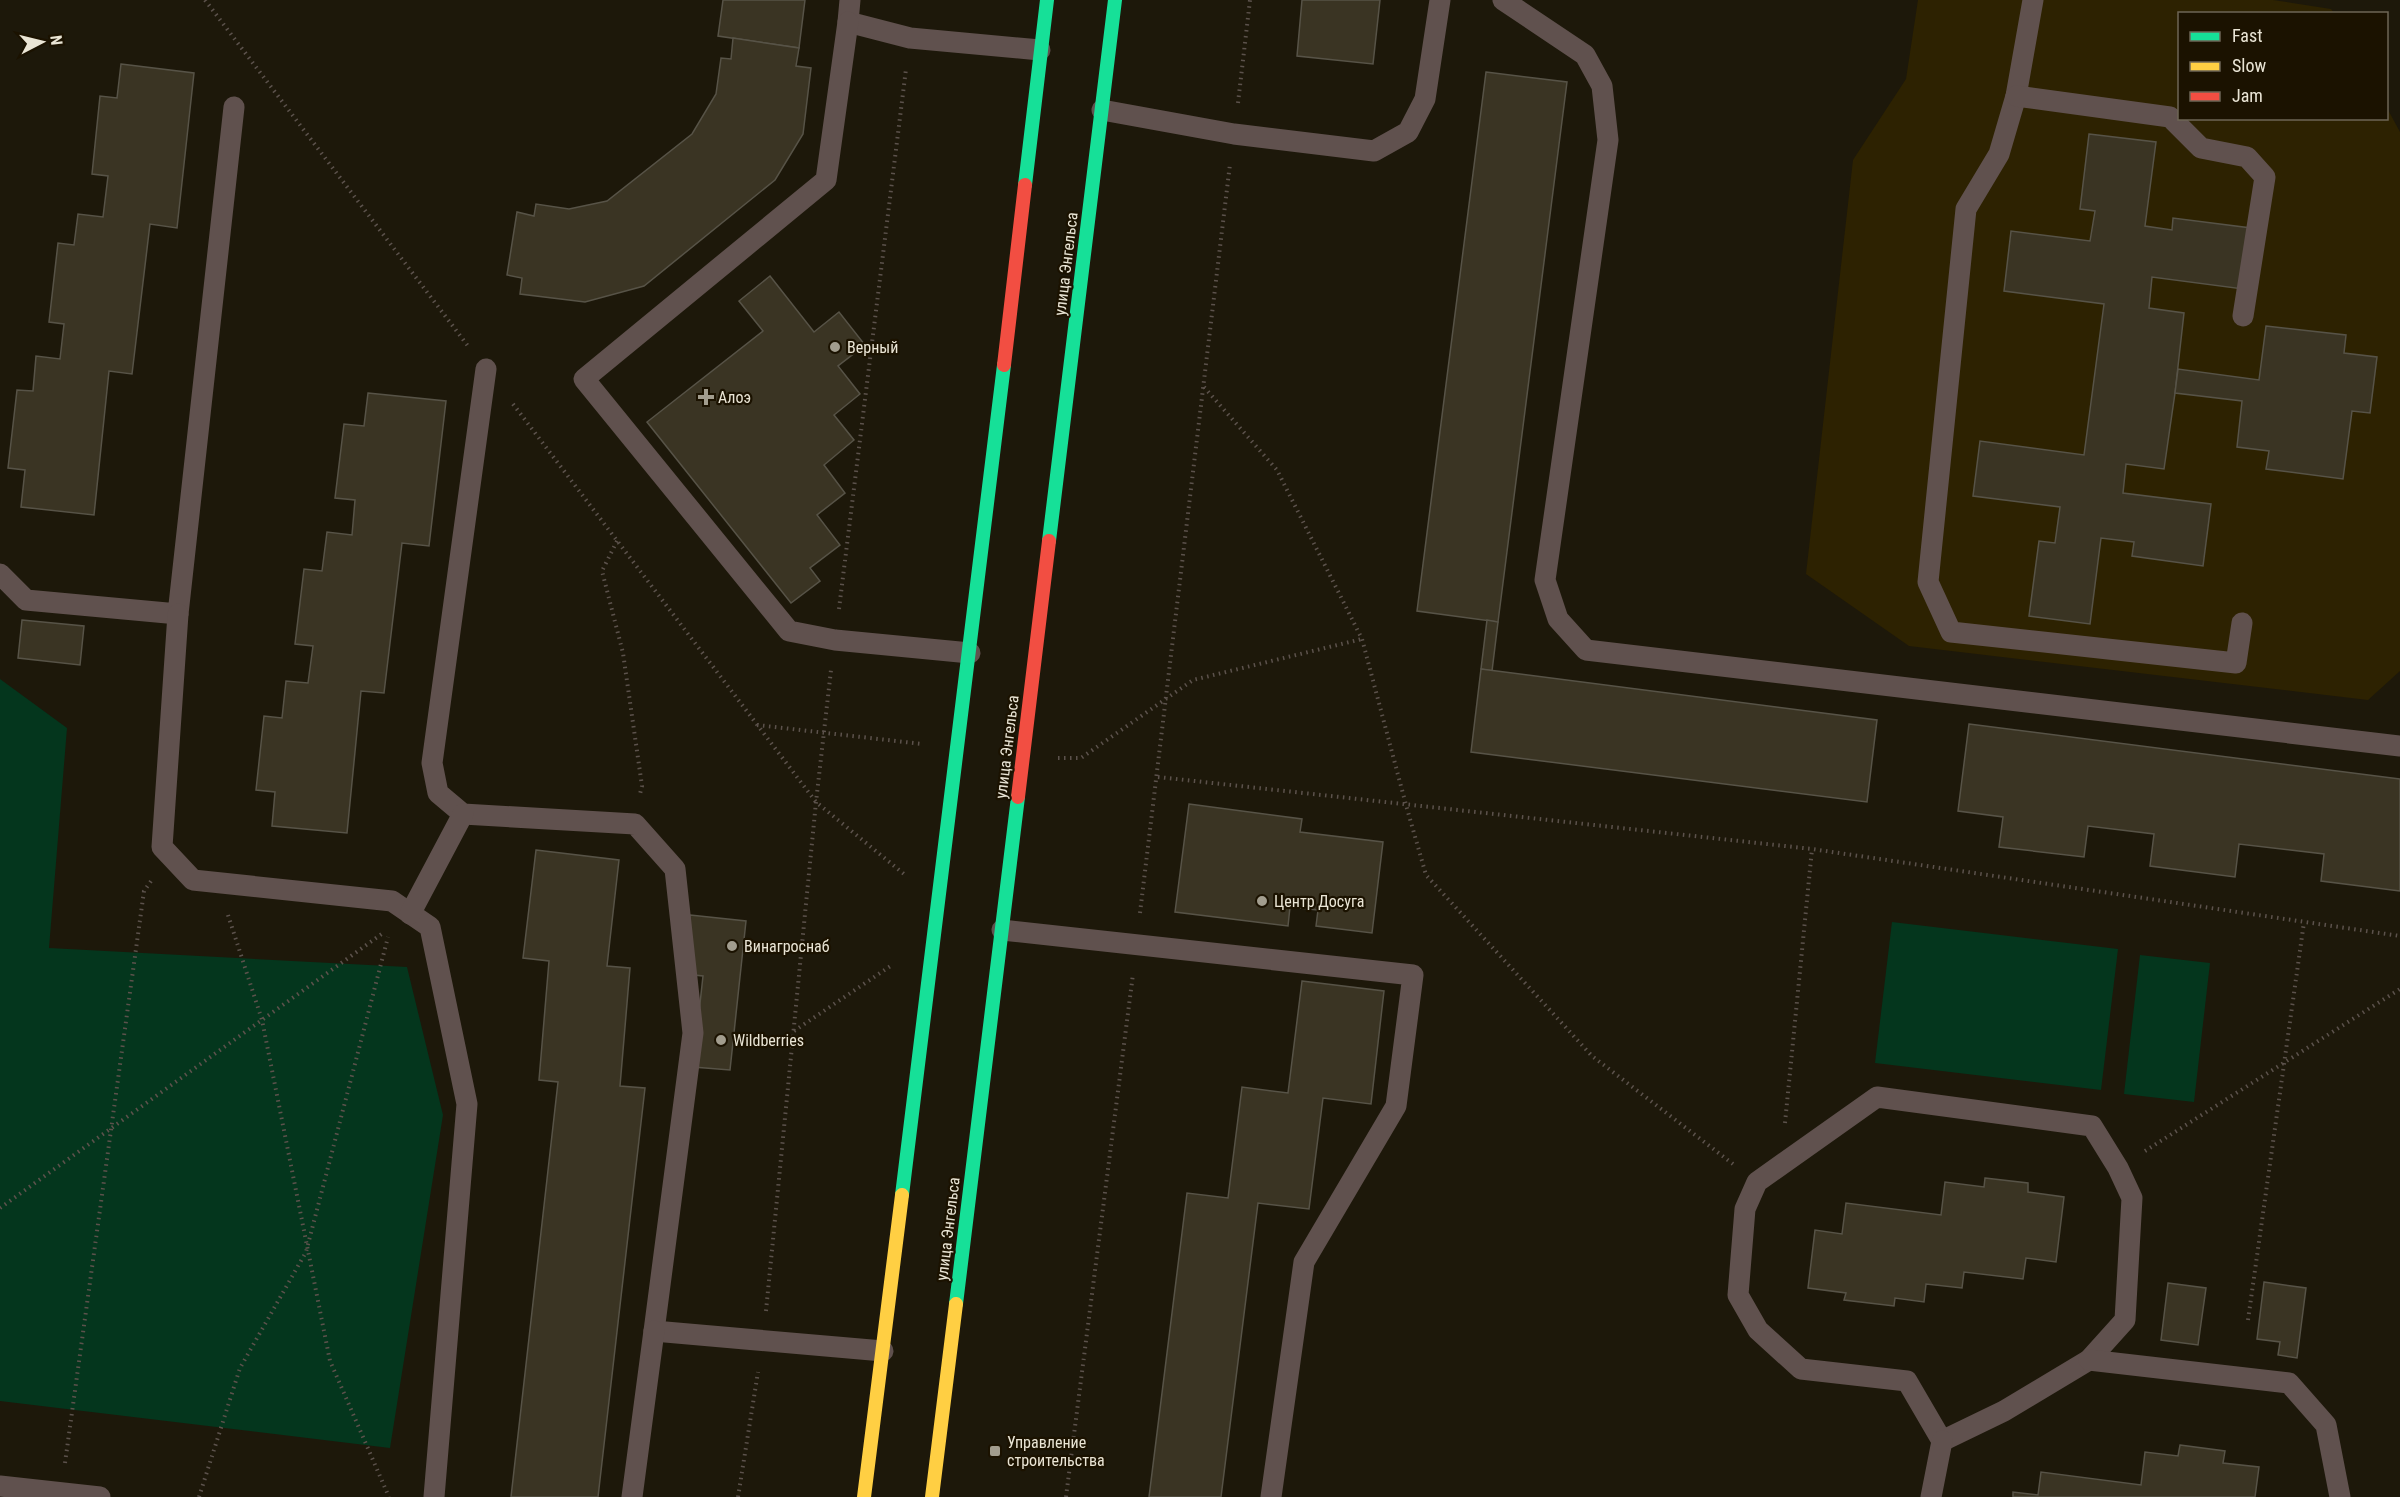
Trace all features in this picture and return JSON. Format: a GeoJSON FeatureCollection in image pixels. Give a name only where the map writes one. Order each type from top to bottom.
{"type":"FeatureCollection","features":[{"type":"Feature","properties":{"kind":"main road"},"geometry":{"type":"LineString","coordinates":[[864,1497],[970,653],[1047,0]]}},
{"type":"Feature","properties":{"kind":"main road","name":"улица Энгельса"},"geometry":{"type":"LineString","coordinates":[[932,1497],[1115,0]]}},
{"type":"Feature","properties":{"kind":"lane"},"geometry":{"type":"LineString","coordinates":[[850,0],[826,180],[584,379],[789,632],[835,640],[970,653]]}},
{"type":"Feature","properties":{"kind":"lane"},"geometry":{"type":"LineString","coordinates":[[1102,110],[1234,134],[1374,151],[1408,132],[1425,99],[1440,0]]}},
{"type":"Feature","properties":{"kind":"lane"},"geometry":{"type":"LineString","coordinates":[[1503,0],[1586,55],[1602,86],[1608,140],[1545,580],[1558,619],[1586,650],[2400,746]]}},
{"type":"Feature","properties":{"kind":"lane"},"geometry":{"type":"LineString","coordinates":[[2033,0],[2016,96],[1999,154],[1966,209],[1928,582],[1951,632],[2236,663],[2242,623]]}},
{"type":"Feature","properties":{"kind":"lane"},"geometry":{"type":"LineString","coordinates":[[848,22],[910,38],[1040,50]]}},
{"type":"Feature","properties":{"kind":"lane"},"geometry":{"type":"LineString","coordinates":[[2016,96],[2170,117],[2201,148],[2247,157],[2265,177],[2243,316]]}},
{"type":"Feature","properties":{"kind":"lane"},"geometry":{"type":"LineString","coordinates":[[234,107],[178,614],[162,847],[193,880],[392,901],[430,927],[467,1104],[434,1497]]}},
{"type":"Feature","properties":{"kind":"lane"},"geometry":{"type":"LineString","coordinates":[[486,369],[432,763],[438,793],[463,814],[635,824],[675,869],[693,1033],[632,1497]]}},
{"type":"Feature","properties":{"kind":"lane"},"geometry":{"type":"LineString","coordinates":[[0,574],[26,600],[178,614]]}},
{"type":"Feature","properties":{"kind":"lane"},"geometry":{"type":"LineString","coordinates":[[410,914],[463,814]]}},
{"type":"Feature","properties":{"kind":"lane"},"geometry":{"type":"LineString","coordinates":[[1002,930],[1413,975],[1396,1106],[1304,1262],[1271,1497]]}},
{"type":"Feature","properties":{"kind":"lane"},"geometry":{"type":"LineString","coordinates":[[1931,1497],[1942,1441],[1907,1382],[1801,1369],[1758,1330],[1738,1295],[1745,1209],[1757,1182],[1877,1097],[2092,1126],[2118,1167],[2132,1198],[2125,1320],[2089,1360],[2004,1411],[1942,1441]]}},
{"type":"Feature","properties":{"kind":"lane"},"geometry":{"type":"LineString","coordinates":[[654,1331],[883,1351]]}},
{"type":"Feature","properties":{"kind":"lane"},"geometry":{"type":"LineString","coordinates":[[2089,1360],[2289,1383],[2326,1425],[2340,1497]]}},
{"type":"Feature","properties":{"kind":"lane"},"geometry":{"type":"LineString","coordinates":[[0,1486],[100,1497]]}},
{"type":"Feature","properties":{"kind":"path"},"geometry":{"type":"LineString","coordinates":[[206,0],[816,802],[906,876]]}},
{"type":"Feature","properties":{"kind":"path"},"geometry":{"type":"LineString","coordinates":[[1066,1497],[1158,777],[1250,0]]}},
{"type":"Feature","properties":{"kind":"path"},"geometry":{"type":"LineString","coordinates":[[738,1497],[763,1340],[816,802],[910,38]]}},
{"type":"Feature","properties":{"kind":"path"},"geometry":{"type":"LineString","coordinates":[[1204,387],[1276,470],[1362,639],[1426,875],[1592,1056],[1757,1182]]}},
{"type":"Feature","properties":{"kind":"path"},"geometry":{"type":"LineString","coordinates":[[617,542],[602,572],[622,653],[642,786],[635,824]]}},
{"type":"Feature","properties":{"kind":"path"},"geometry":{"type":"LineString","coordinates":[[1158,777],[1812,849],[2400,936]]}},
{"type":"Feature","properties":{"kind":"path"},"geometry":{"type":"LineString","coordinates":[[1778,1167],[1787,1113],[1812,849]]}},
{"type":"Feature","properties":{"kind":"path"},"geometry":{"type":"LineString","coordinates":[[61,1493],[109,1130],[144,891],[170,856]]}},
{"type":"Feature","properties":{"kind":"path"},"geometry":{"type":"LineString","coordinates":[[218,883],[262,1020],[306,1252],[330,1361],[389,1497]]}},
{"type":"Feature","properties":{"kind":"path"},"geometry":{"type":"LineString","coordinates":[[2248,1320],[2304,922]]}},
{"type":"Feature","properties":{"kind":"path"},"geometry":{"type":"LineString","coordinates":[[0,1208],[391,928],[306,1252],[240,1368],[199,1497]]}},
{"type":"Feature","properties":{"kind":"path"},"geometry":{"type":"LineString","coordinates":[[793,1032],[892,964]]}},
{"type":"Feature","properties":{"kind":"path"},"geometry":{"type":"LineString","coordinates":[[2118,1167],[2400,989]]}},
{"type":"Feature","properties":{"kind":"shaded area"},"geometry":{"type":"Polygon","coordinates":[[[1918,0],[2273,0],[2331,9],[2333,12],[2178,12],[2178,120],[2388,120],[2388,110],[2400,132],[2400,671],[2368,700],[1909,646],[1806,574],[1853,160],[1906,79],[1918,0]]]}},
{"type":"Feature","properties":{"kind":"green space"},"geometry":{"type":"Polygon","coordinates":[[[0,679],[67,728],[49,948],[407,967],[443,1115],[390,1448],[0,1401],[0,679]]]}},
{"type":"Feature","properties":{"kind":"green space"},"geometry":{"type":"Polygon","coordinates":[[[1892,922],[2118,949],[2101,1090],[1875,1063],[1892,922]]]}},
{"type":"Feature","properties":{"kind":"green space"},"geometry":{"type":"Polygon","coordinates":[[[2140,955],[2210,963],[2194,1102],[2124,1094],[2140,955]]]}},
{"type":"Feature","properties":{"kind":"building"},"geometry":{"type":"Polygon","coordinates":[[[723,0],[805,0],[799,48],[718,36],[723,0]]]}},
{"type":"Feature","properties":{"kind":"building"},"geometry":{"type":"Polygon","coordinates":[[[1302,0],[1380,0],[1373,64],[1297,56],[1302,0]]]}},
{"type":"Feature","properties":{"kind":"building"},"geometry":{"type":"Polygon","coordinates":[[[733,38],[799,48],[796,66],[811,68],[803,134],[775,180],[644,286],[585,302],[520,294],[522,278],[507,275],[517,212],[534,216],[536,204],[569,209],[607,201],[692,134],[716,94],[721,58],[731,59],[733,38]]]}},
{"type":"Feature","properties":{"kind":"building"},"geometry":{"type":"Polygon","coordinates":[[[121,64],[194,73],[177,228],[150,224],[132,374],[109,371],[94,515],[21,507],[25,470],[8,468],[17,390],[33,391],[36,356],[60,359],[64,324],[49,322],[58,243],[74,245],[78,214],[103,217],[108,176],[92,174],[100,96],[117,98],[121,64]]]}},
{"type":"Feature","properties":{"kind":"building"},"geometry":{"type":"Polygon","coordinates":[[[1486,72],[1567,82],[1498,622],[1417,611],[1486,72]]]}},
{"type":"Feature","properties":{"kind":"building"},"geometry":{"type":"Polygon","coordinates":[[[2089,134],[2156,142],[2145,226],[2172,230],[2173,218],[2251,228],[2243,289],[2152,277],[2149,308],[2184,313],[2175,393],[2164,469],[2126,464],[2123,493],[2211,504],[2203,566],[2132,556],[2134,542],[2101,538],[2090,624],[2029,616],[2039,541],[2055,543],[2060,507],[1973,496],[1980,441],[2084,455],[2104,304],[2004,291],[2011,231],[2090,241],[2095,211],[2080,209],[2089,134]]]}},
{"type":"Feature","properties":{"kind":"building"},"geometry":{"type":"Polygon","coordinates":[[[770,276],[814,332],[839,312],[865,345],[838,366],[860,394],[834,415],[854,440],[824,465],[845,493],[817,515],[840,545],[810,568],[820,581],[791,603],[647,422],[763,331],[739,301],[770,276]]]}},
{"type":"Feature","properties":{"kind":"building"},"geometry":{"type":"Polygon","coordinates":[[[2266,326],[2346,335],[2344,353],[2377,357],[2370,413],[2352,411],[2343,479],[2266,469],[2269,451],[2237,447],[2242,401],[2175,393],[2178,369],[2259,380],[2266,326]]]}},
{"type":"Feature","properties":{"kind":"building"},"geometry":{"type":"Polygon","coordinates":[[[368,393],[446,401],[429,546],[402,543],[384,693],[361,691],[347,833],[272,826],[275,792],[256,790],[264,716],[282,718],[286,681],[308,683],[313,646],[295,644],[304,569],[322,571],[327,532],[352,535],[355,500],[335,498],[344,424],[364,426],[368,393]]]}},
{"type":"Feature","properties":{"kind":"building"},"geometry":{"type":"Polygon","coordinates":[[[22,620],[84,626],[80,665],[18,658],[22,620]]]}},
{"type":"Feature","properties":{"kind":"building"},"geometry":{"type":"Polygon","coordinates":[[[1487,620],[1498,622],[1492,671],[1481,669],[1487,620]]]}},
{"type":"Feature","properties":{"kind":"building"},"geometry":{"type":"Polygon","coordinates":[[[1481,669],[1877,720],[1867,802],[1471,752],[1481,669]]]}},
{"type":"Feature","properties":{"kind":"building"},"geometry":{"type":"Polygon","coordinates":[[[1969,724],[2400,779],[2400,891],[2321,881],[2324,854],[2239,844],[2235,877],[2150,866],[2154,834],[2088,826],[2084,857],[1999,847],[2003,817],[1958,811],[1969,724]]]}},
{"type":"Feature","properties":{"kind":"building"},"geometry":{"type":"Polygon","coordinates":[[[1189,804],[1302,819],[1300,832],[1383,842],[1372,933],[1316,926],[1318,910],[1290,907],[1288,926],[1175,912],[1189,804]]]}},
{"type":"Feature","properties":{"kind":"building"},"geometry":{"type":"Polygon","coordinates":[[[536,850],[619,860],[607,966],[630,968],[620,1086],[645,1088],[598,1497],[511,1497],[558,1082],[539,1080],[549,961],[523,958],[536,850]]]}},
{"type":"Feature","properties":{"kind":"building"},"geometry":{"type":"Polygon","coordinates":[[[690,915],[746,921],[730,1070],[693,1067],[703,976],[684,974],[690,915]]]}},
{"type":"Feature","properties":{"kind":"building"},"geometry":{"type":"Polygon","coordinates":[[[1302,981],[1384,991],[1371,1104],[1323,1098],[1309,1209],[1258,1203],[1221,1497],[1149,1497],[1187,1193],[1228,1198],[1242,1087],[1288,1093],[1302,981]]]}},
{"type":"Feature","properties":{"kind":"building"},"geometry":{"type":"Polygon","coordinates":[[[1985,1178],[2028,1183],[2028,1192],[2064,1197],[2056,1262],[2026,1258],[2023,1279],[1964,1272],[1962,1288],[1926,1284],[1924,1302],[1895,1298],[1894,1306],[1844,1300],[1846,1293],[1808,1288],[1815,1230],[1842,1234],[1846,1203],[1941,1215],[1945,1182],[1984,1187],[1985,1178]]]}},
{"type":"Feature","properties":{"kind":"building"},"geometry":{"type":"Polygon","coordinates":[[[2264,1282],[2306,1288],[2297,1358],[2278,1355],[2280,1342],[2257,1339],[2264,1282]]]}},
{"type":"Feature","properties":{"kind":"building"},"geometry":{"type":"Polygon","coordinates":[[[2168,1283],[2206,1288],[2198,1345],[2161,1340],[2168,1283]]]}},
{"type":"Feature","properties":{"kind":"building"},"geometry":{"type":"Polygon","coordinates":[[[2180,1445],[2225,1451],[2223,1463],[2259,1467],[2255,1497],[2013,1497],[2013,1492],[2038,1495],[2041,1472],[2141,1485],[2145,1452],[2178,1456],[2180,1445]]]}},
{"type":"Feature","properties":{"kind":"traffic: fast"},"geometry":{"type":"LineString","coordinates":[[1025,185],[1047,0]]}},
{"type":"Feature","properties":{"kind":"traffic: fast"},"geometry":{"type":"LineString","coordinates":[[1049,541],[1115,0]]}},
{"type":"Feature","properties":{"kind":"traffic: fast"},"geometry":{"type":"LineString","coordinates":[[902,1195],[1004,365]]}},
{"type":"Feature","properties":{"kind":"traffic: fast"},"geometry":{"type":"LineString","coordinates":[[956,1304],[1018,797]]}},
{"type":"Feature","properties":{"kind":"traffic: slow"},"geometry":{"type":"LineString","coordinates":[[864,1497],[902,1195]]}},
{"type":"Feature","properties":{"kind":"traffic: slow"},"geometry":{"type":"LineString","coordinates":[[932,1497],[956,1304]]}},
{"type":"Feature","properties":{"kind":"traffic: jam"},"geometry":{"type":"LineString","coordinates":[[1004,365],[1025,185]]}},
{"type":"Feature","properties":{"kind":"traffic: jam"},"geometry":{"type":"LineString","coordinates":[[1018,797],[1049,541]]}},
{"type":"Feature","properties":{"kind":"place","name":"Верный"},"geometry":{"type":"Point","coordinates":[835,347]}},
{"type":"Feature","properties":{"kind":"place","name":"Алоэ"},"geometry":{"type":"Point","coordinates":[706,397]}},
{"type":"Feature","properties":{"kind":"place","name":"Центр Досуга"},"geometry":{"type":"Point","coordinates":[1262,901]}},
{"type":"Feature","properties":{"kind":"place","name":"Винагроснаб"},"geometry":{"type":"Point","coordinates":[732,946]}},
{"type":"Feature","properties":{"kind":"place","name":"Wildberries"},"geometry":{"type":"Point","coordinates":[721,1040]}},
{"type":"Feature","properties":{"kind":"place","name":"Управление строительства"},"geometry":{"type":"Point","coordinates":[995,1451]}}]}
